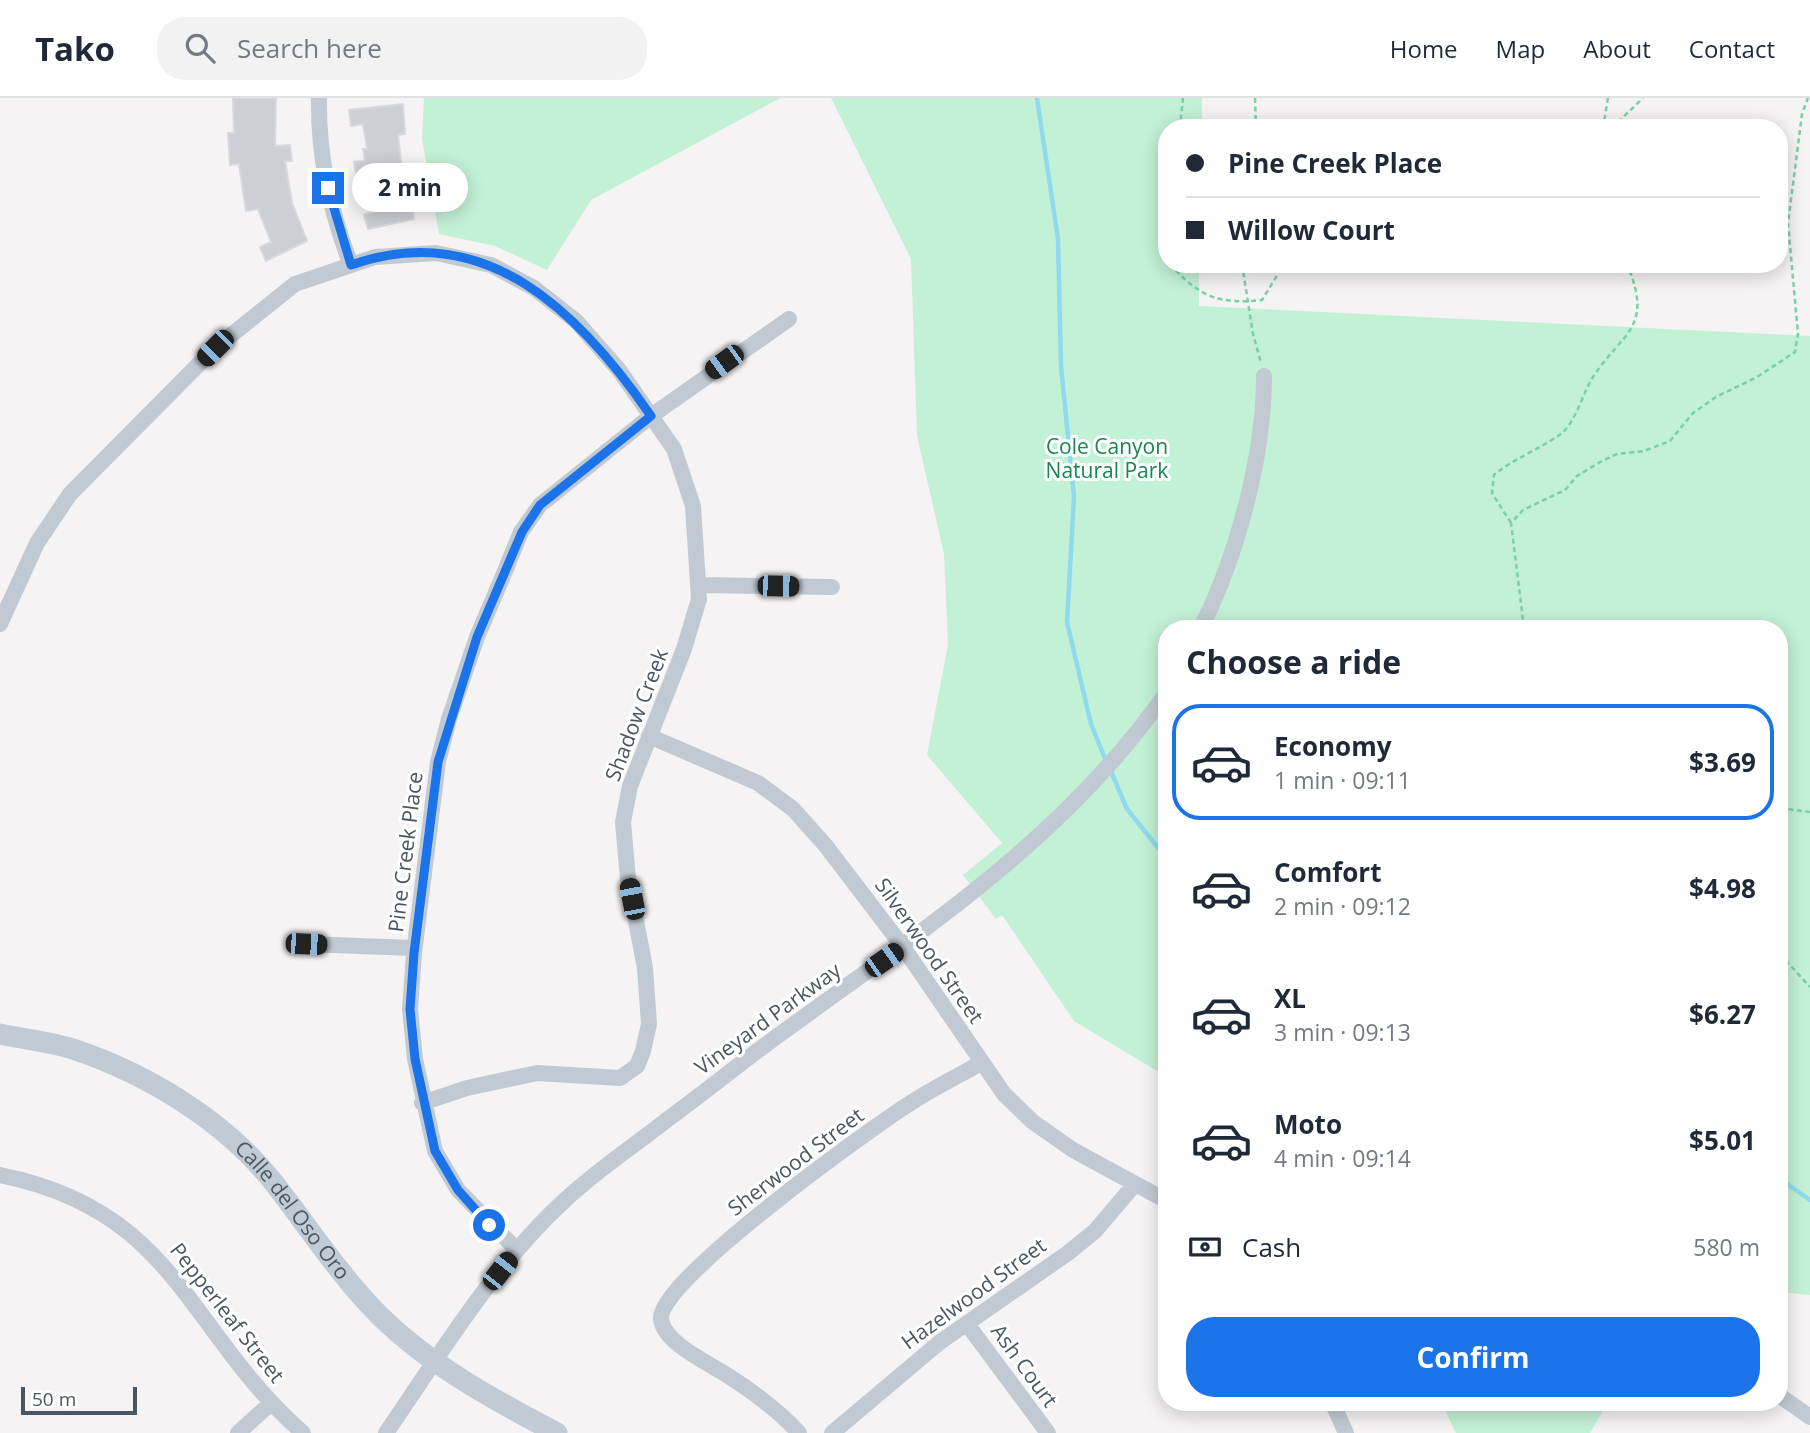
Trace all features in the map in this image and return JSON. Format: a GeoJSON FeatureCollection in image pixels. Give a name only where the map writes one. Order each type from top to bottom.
{"type":"FeatureCollection","features":[{"type":"Feature","properties":{"kind":"main road","name":"Calle del Oso Oro"},"geometry":{"type":"LineString","coordinates":[[0,1034],[72,1049],[115,1066],[174,1097],[223,1131],[273,1181],[347,1279],[379,1315],[435,1362],[499,1402],[557,1433]]}},
{"type":"Feature","properties":{"kind":"street"},"geometry":{"type":"LineString","coordinates":[[320,98],[319,135],[328,188],[351,265]]}},
{"type":"Feature","properties":{"kind":"street","name":"Shadow Creek"},"geometry":{"type":"LineString","coordinates":[[0,624],[37,543],[70,494],[215,348],[295,284],[374,257],[436,253],[491,265],[534,288],[576,321],[619,370],[674,449],[694,506],[699,599],[684,649],[630,786],[623,822],[628,879],[645,968],[649,1024],[637,1066],[620,1078],[537,1073],[467,1088],[422,1102]]}},
{"type":"Feature","properties":{"kind":"street","name":"Pine Creek Place"},"geometry":{"type":"LineString","coordinates":[[517,1250],[458,1190],[435,1151],[422,1102],[410,1009],[414,948],[444,741],[477,637],[522,532],[540,505],[651,416],[789,319]]}},
{"type":"Feature","properties":{"kind":"street"},"geometry":{"type":"LineString","coordinates":[[1204,620],[1233,547],[1254,467],[1264,404],[1264,376]]}},
{"type":"Feature","properties":{"kind":"street"},"geometry":{"type":"LineString","coordinates":[[698,585],[832,587]]}},
{"type":"Feature","properties":{"kind":"street","name":"Vineyard Parkway"},"geometry":{"type":"LineString","coordinates":[[386,1433],[517,1250],[565,1199],[788,1028],[970,897],[1087,791],[1142,728],[1158,705]]}},
{"type":"Feature","properties":{"kind":"street","name":"Silverwood Street"},"geometry":{"type":"LineString","coordinates":[[649,736],[758,783],[793,809],[827,846],[903,947],[1004,1094],[1033,1122],[1073,1150],[1158,1196]]}},
{"type":"Feature","properties":{"kind":"street"},"geometry":{"type":"LineString","coordinates":[[306,944],[414,948]]}},
{"type":"Feature","properties":{"kind":"street","name":"Sherwood Street"},"geometry":{"type":"LineString","coordinates":[[799,1433],[733,1379],[692,1354],[669,1336],[661,1319],[664,1305],[678,1286],[722,1245],[873,1128],[981,1063]]}},
{"type":"Feature","properties":{"kind":"street","name":"Pepperleaf Street"},"geometry":{"type":"LineString","coordinates":[[0,1175],[53,1189],[85,1203],[139,1239],[167,1268],[271,1403],[303,1433]]}},
{"type":"Feature","properties":{"kind":"street","name":"Hazelwood Street"},"geometry":{"type":"LineString","coordinates":[[832,1433],[868,1400],[967,1324],[1096,1231],[1135,1184]]}},
{"type":"Feature","properties":{"kind":"street","name":"Ash Court"},"geometry":{"type":"LineString","coordinates":[[967,1324],[1048,1433]]}},
{"type":"Feature","properties":{"kind":"street"},"geometry":{"type":"LineString","coordinates":[[1788,1402],[1810,1417]]}},
{"type":"Feature","properties":{"kind":"street"},"geometry":{"type":"LineString","coordinates":[[238,1433],[271,1403]]}},
{"type":"Feature","properties":{"kind":"street"},"geometry":{"type":"LineString","coordinates":[[1336,1411],[1346,1433]]}},
{"type":"Feature","properties":{"kind":"path"},"geometry":{"type":"LineString","coordinates":[[1181,119],[1183,98]]}},
{"type":"Feature","properties":{"kind":"path"},"geometry":{"type":"LineString","coordinates":[[1255,98],[1256,119]]}},
{"type":"Feature","properties":{"kind":"path"},"geometry":{"type":"LineString","coordinates":[[1604,119],[1608,98]]}},
{"type":"Feature","properties":{"kind":"path"},"geometry":{"type":"LineString","coordinates":[[1621,119],[1643,98]]}},
{"type":"Feature","properties":{"kind":"path"},"geometry":{"type":"LineString","coordinates":[[1511,523],[1523,510],[1564,490],[1577,476],[1600,462],[1617,454],[1644,451],[1670,441],[1693,413],[1795,352],[1798,334],[1788,223],[1802,114],[1808,98]]}},
{"type":"Feature","properties":{"kind":"path"},"geometry":{"type":"LineString","coordinates":[[1178,273],[1186,282],[1211,298],[1248,301],[1262,299],[1278,273]]}},
{"type":"Feature","properties":{"kind":"path"},"geometry":{"type":"LineString","coordinates":[[1243,273],[1264,376]]}},
{"type":"Feature","properties":{"kind":"path"},"geometry":{"type":"LineString","coordinates":[[1523,620],[1511,523],[1492,493],[1494,475],[1508,463],[1563,432],[1594,375],[1630,334],[1637,307],[1631,273]]}},
{"type":"Feature","properties":{"kind":"path"},"geometry":{"type":"LineString","coordinates":[[1788,809],[1810,812]]}},
{"type":"Feature","properties":{"kind":"path"},"geometry":{"type":"LineString","coordinates":[[1788,963],[1810,987]]}},
{"type":"Feature","properties":{"kind":"green space"},"geometry":{"type":"Polygon","coordinates":[[[424,98],[780,98],[591,200],[547,270],[495,246],[439,234],[422,139],[424,98]]]}},
{"type":"Feature","properties":{"kind":"green space","name":"Cole Canyon Natural Park"},"geometry":{"type":"Polygon","coordinates":[[[831,98],[1202,98],[1202,119],[1158,119],[1158,273],[1199,273],[1199,306],[1810,336],[1810,1295],[1788,1293],[1788,620],[1158,620],[1158,1072],[1074,1021],[1002,915],[996,919],[963,875],[1002,843],[927,755],[948,644],[944,554],[917,436],[911,259],[831,98]]]}},
{"type":"Feature","properties":{"kind":"green space"},"geometry":{"type":"Polygon","coordinates":[[[1445,1411],[1603,1411],[1590,1433],[1456,1433],[1445,1411]]]}},
{"type":"Feature","properties":{"kind":"building"},"geometry":{"type":"Polygon","coordinates":[[[233,98],[276,98],[275,146],[290,145],[292,161],[285,161],[292,203],[307,241],[266,261],[260,247],[271,242],[258,209],[246,211],[239,164],[230,165],[228,133],[234,133],[233,98]]]}},
{"type":"Feature","properties":{"kind":"building"},"geometry":{"type":"Polygon","coordinates":[[[403,104],[405,134],[398,135],[404,188],[408,187],[414,219],[368,229],[364,215],[379,210],[373,184],[358,186],[354,162],[365,161],[363,149],[367,149],[363,124],[351,126],[349,110],[403,104]]]}},
{"type":"Feature","properties":{"kind":"waterway"},"geometry":{"type":"LineString","coordinates":[[1037,98],[1058,239],[1061,366],[1074,497],[1067,622],[1091,724],[1106,761]]}},
{"type":"Feature","properties":{"kind":"waterway"},"geometry":{"type":"LineString","coordinates":[[1110,769],[1127,809],[1158,848]]}},
{"type":"Feature","properties":{"kind":"waterway"},"geometry":{"type":"LineString","coordinates":[[1788,1185],[1810,1200]]}},
{"type":"Feature","properties":{"kind":"route"},"geometry":{"type":"LineString","coordinates":[[328,188],[339,233],[351,265],[374,257],[436,253],[491,265],[534,288],[576,321],[619,370],[651,416],[587,464],[540,505],[522,532],[477,637],[449,719],[438,762],[414,953],[410,1009],[415,1059],[422,1102],[435,1151],[458,1190],[489,1225]]}}]}
